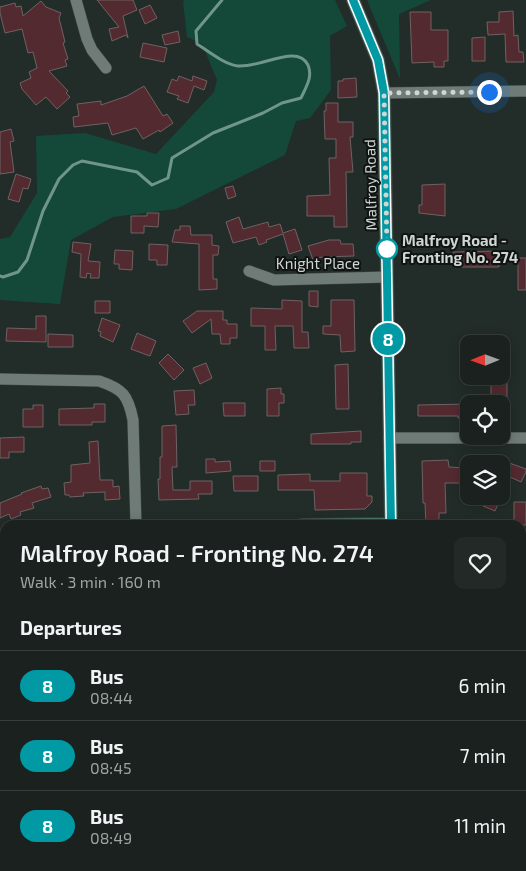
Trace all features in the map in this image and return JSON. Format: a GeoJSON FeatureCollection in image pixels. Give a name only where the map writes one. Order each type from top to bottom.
{"type":"FeatureCollection","features":[{"type":"Feature","properties":{"kind":"main road","name":"Malfroy Road"},"geometry":{"type":"LineString","coordinates":[[353,0],[378,60],[384,93],[391,520]]}},
{"type":"Feature","properties":{"kind":"street"},"geometry":{"type":"LineString","coordinates":[[76,0],[87,39],[92,50],[106,68]]}},
{"type":"Feature","properties":{"kind":"street"},"geometry":{"type":"LineString","coordinates":[[384,93],[526,91]]}},
{"type":"Feature","properties":{"kind":"street","name":"Knight Place"},"geometry":{"type":"LineString","coordinates":[[249,271],[274,280],[387,278]]}},
{"type":"Feature","properties":{"kind":"street"},"geometry":{"type":"LineString","coordinates":[[0,379],[99,382],[110,385],[122,392],[130,403],[133,420],[136,520]]}},
{"type":"Feature","properties":{"kind":"street"},"geometry":{"type":"LineString","coordinates":[[389,438],[526,438]]}},
{"type":"Feature","properties":{"kind":"green space"},"geometry":{"type":"Polygon","coordinates":[[[335,0],[347,26],[330,36],[331,90],[310,118],[296,121],[285,155],[176,209],[113,217],[71,240],[60,304],[0,300],[0,239],[10,237],[37,193],[36,136],[85,133],[156,154],[214,92],[217,80],[202,44],[187,37],[183,1],[335,0]]]}},
{"type":"Feature","properties":{"kind":"green space"},"geometry":{"type":"Polygon","coordinates":[[[367,0],[431,0],[399,14],[400,79],[367,0]]]}},
{"type":"Feature","properties":{"kind":"building"},"geometry":{"type":"Polygon","coordinates":[[[97,0],[133,0],[137,10],[123,16],[128,38],[126,35],[112,41],[109,29],[119,27],[97,0]]]}},
{"type":"Feature","properties":{"kind":"building"},"geometry":{"type":"Polygon","coordinates":[[[41,1],[46,7],[61,13],[59,18],[68,59],[65,60],[67,66],[49,71],[68,91],[66,93],[70,97],[57,109],[46,97],[36,105],[22,89],[20,83],[31,78],[29,72],[37,68],[33,52],[28,53],[22,29],[5,33],[0,13],[0,7],[15,3],[16,7],[21,6],[23,16],[41,1]]]}},
{"type":"Feature","properties":{"kind":"building"},"geometry":{"type":"Polygon","coordinates":[[[150,5],[157,18],[145,24],[139,10],[150,5]]]}},
{"type":"Feature","properties":{"kind":"building"},"geometry":{"type":"Polygon","coordinates":[[[513,11],[514,36],[518,35],[519,52],[523,52],[524,62],[506,62],[505,34],[488,35],[487,22],[499,22],[499,12],[513,11]]]}},
{"type":"Feature","properties":{"kind":"building"},"geometry":{"type":"Polygon","coordinates":[[[410,12],[431,12],[431,30],[448,30],[448,61],[444,61],[444,67],[434,67],[434,62],[412,63],[410,12]]]}},
{"type":"Feature","properties":{"kind":"building"},"geometry":{"type":"Polygon","coordinates":[[[178,31],[180,42],[165,45],[162,35],[178,31]]]}},
{"type":"Feature","properties":{"kind":"building"},"geometry":{"type":"Polygon","coordinates":[[[485,37],[485,61],[472,61],[472,38],[485,37]]]}},
{"type":"Feature","properties":{"kind":"building"},"geometry":{"type":"Polygon","coordinates":[[[143,43],[167,48],[164,62],[140,57],[143,43]]]}},
{"type":"Feature","properties":{"kind":"building"},"geometry":{"type":"Polygon","coordinates":[[[179,76],[192,81],[193,76],[207,81],[204,90],[194,86],[188,103],[177,99],[179,96],[167,92],[172,79],[177,81],[179,76]]]}},
{"type":"Feature","properties":{"kind":"building"},"geometry":{"type":"Polygon","coordinates":[[[356,78],[357,97],[338,98],[338,81],[356,78]]]}},
{"type":"Feature","properties":{"kind":"building"},"geometry":{"type":"Polygon","coordinates":[[[144,86],[163,116],[167,114],[173,123],[160,132],[159,130],[143,139],[136,128],[112,135],[108,123],[74,127],[73,117],[79,116],[77,104],[101,101],[101,105],[127,96],[144,86]]]}},
{"type":"Feature","properties":{"kind":"building"},"geometry":{"type":"Polygon","coordinates":[[[326,103],[338,103],[338,122],[353,122],[353,137],[350,137],[353,172],[346,172],[347,227],[334,227],[334,216],[307,216],[307,196],[330,195],[329,158],[336,158],[336,139],[325,139],[324,111],[326,111],[326,103]]]}},
{"type":"Feature","properties":{"kind":"building"},"geometry":{"type":"Polygon","coordinates":[[[11,129],[14,141],[10,142],[14,172],[0,174],[0,132],[11,129]]]}},
{"type":"Feature","properties":{"kind":"building"},"geometry":{"type":"Polygon","coordinates":[[[16,174],[31,179],[28,189],[23,188],[19,202],[8,199],[16,174]]]}},
{"type":"Feature","properties":{"kind":"building"},"geometry":{"type":"Polygon","coordinates":[[[445,184],[445,216],[419,213],[419,205],[422,205],[422,185],[445,184]]]}},
{"type":"Feature","properties":{"kind":"building"},"geometry":{"type":"Polygon","coordinates":[[[233,186],[236,196],[228,199],[225,188],[233,186]]]}},
{"type":"Feature","properties":{"kind":"building"},"geometry":{"type":"Polygon","coordinates":[[[147,213],[159,213],[158,227],[144,226],[144,233],[131,233],[131,216],[147,216],[147,213]]]}},
{"type":"Feature","properties":{"kind":"building"},"geometry":{"type":"Polygon","coordinates":[[[239,217],[243,229],[268,222],[269,227],[280,224],[283,233],[295,229],[302,250],[289,254],[283,234],[266,240],[267,242],[259,245],[256,237],[233,243],[226,222],[239,217]]]}},
{"type":"Feature","properties":{"kind":"building"},"geometry":{"type":"Polygon","coordinates":[[[180,226],[190,226],[191,235],[212,235],[212,245],[219,246],[218,255],[213,255],[213,279],[217,279],[217,289],[199,290],[199,244],[172,242],[175,230],[180,230],[180,226]]]}},
{"type":"Feature","properties":{"kind":"building"},"geometry":{"type":"Polygon","coordinates":[[[329,240],[340,240],[341,244],[353,244],[354,256],[322,257],[313,260],[308,246],[329,240]]]}},
{"type":"Feature","properties":{"kind":"building"},"geometry":{"type":"Polygon","coordinates":[[[73,242],[91,244],[88,261],[100,262],[99,278],[90,278],[91,274],[87,273],[86,278],[80,277],[81,254],[72,252],[73,242]]]}},
{"type":"Feature","properties":{"kind":"building"},"geometry":{"type":"Polygon","coordinates":[[[149,244],[168,245],[167,265],[157,265],[157,260],[149,260],[149,244]]]}},
{"type":"Feature","properties":{"kind":"building"},"geometry":{"type":"Polygon","coordinates":[[[115,250],[133,251],[132,270],[119,269],[119,264],[114,264],[115,250]]]}},
{"type":"Feature","properties":{"kind":"building"},"geometry":{"type":"Polygon","coordinates":[[[499,251],[499,267],[454,267],[453,252],[499,251]]]}},
{"type":"Feature","properties":{"kind":"building"},"geometry":{"type":"Polygon","coordinates":[[[518,258],[526,258],[526,290],[518,290],[518,258]]]}},
{"type":"Feature","properties":{"kind":"building"},"geometry":{"type":"Polygon","coordinates":[[[309,291],[318,291],[318,307],[309,306],[309,291]]]}},
{"type":"Feature","properties":{"kind":"building"},"geometry":{"type":"Polygon","coordinates":[[[282,300],[302,301],[302,332],[308,332],[309,348],[294,348],[293,326],[275,326],[276,350],[265,350],[265,326],[251,326],[251,308],[282,309],[282,300]]]}},
{"type":"Feature","properties":{"kind":"building"},"geometry":{"type":"Polygon","coordinates":[[[331,300],[354,300],[355,351],[341,352],[340,335],[323,334],[323,326],[331,326],[331,300]]]}},
{"type":"Feature","properties":{"kind":"building"},"geometry":{"type":"Polygon","coordinates":[[[95,301],[110,301],[110,313],[95,313],[95,301]]]}},
{"type":"Feature","properties":{"kind":"building"},"geometry":{"type":"Polygon","coordinates":[[[197,311],[223,311],[223,320],[227,320],[227,324],[237,324],[237,338],[230,338],[230,344],[221,344],[220,334],[212,334],[211,319],[192,333],[183,321],[197,311]]]}},
{"type":"Feature","properties":{"kind":"building"},"geometry":{"type":"Polygon","coordinates":[[[36,316],[46,316],[46,342],[6,341],[7,328],[36,329],[36,316]]]}},
{"type":"Feature","properties":{"kind":"building"},"geometry":{"type":"Polygon","coordinates":[[[102,318],[120,325],[113,342],[100,336],[101,332],[98,331],[102,318]]]}},
{"type":"Feature","properties":{"kind":"building"},"geometry":{"type":"Polygon","coordinates":[[[137,333],[156,341],[150,356],[131,349],[137,333]]]}},
{"type":"Feature","properties":{"kind":"building"},"geometry":{"type":"Polygon","coordinates":[[[48,334],[73,335],[73,347],[48,347],[48,334]]]}},
{"type":"Feature","properties":{"kind":"building"},"geometry":{"type":"Polygon","coordinates":[[[168,354],[184,370],[174,380],[159,363],[168,354]]]}},
{"type":"Feature","properties":{"kind":"building"},"geometry":{"type":"Polygon","coordinates":[[[206,363],[212,378],[200,384],[193,368],[206,363]]]}},
{"type":"Feature","properties":{"kind":"building"},"geometry":{"type":"Polygon","coordinates":[[[348,364],[349,409],[336,409],[335,365],[348,364]]]}},
{"type":"Feature","properties":{"kind":"building"},"geometry":{"type":"Polygon","coordinates":[[[491,385],[507,385],[507,395],[491,395],[491,385]]]}},
{"type":"Feature","properties":{"kind":"building"},"geometry":{"type":"Polygon","coordinates":[[[281,388],[281,394],[284,394],[284,403],[279,403],[279,416],[267,416],[267,389],[281,388]]]}},
{"type":"Feature","properties":{"kind":"building"},"geometry":{"type":"Polygon","coordinates":[[[194,390],[195,405],[188,405],[189,414],[176,415],[174,391],[194,390]]]}},
{"type":"Feature","properties":{"kind":"building"},"geometry":{"type":"Polygon","coordinates":[[[223,403],[245,403],[245,416],[224,416],[223,403]]]}},
{"type":"Feature","properties":{"kind":"building"},"geometry":{"type":"Polygon","coordinates":[[[94,404],[105,404],[105,422],[92,422],[92,425],[59,425],[59,409],[94,408],[94,404]]]}},
{"type":"Feature","properties":{"kind":"building"},"geometry":{"type":"Polygon","coordinates":[[[460,404],[460,418],[458,416],[418,416],[418,405],[460,404]]]}},
{"type":"Feature","properties":{"kind":"building"},"geometry":{"type":"Polygon","coordinates":[[[33,405],[43,405],[43,427],[23,427],[23,409],[33,409],[33,405]]]}},
{"type":"Feature","properties":{"kind":"building"},"geometry":{"type":"Polygon","coordinates":[[[176,425],[177,467],[172,467],[173,490],[190,490],[190,481],[212,481],[212,494],[198,494],[199,499],[159,500],[158,479],[160,479],[160,457],[162,457],[162,426],[176,425]]]}},
{"type":"Feature","properties":{"kind":"building"},"geometry":{"type":"Polygon","coordinates":[[[361,431],[361,442],[351,442],[351,444],[311,444],[311,434],[361,431]]]}},
{"type":"Feature","properties":{"kind":"building"},"geometry":{"type":"Polygon","coordinates":[[[24,437],[24,452],[9,452],[9,458],[0,458],[0,438],[24,437]]]}},
{"type":"Feature","properties":{"kind":"building"},"geometry":{"type":"Polygon","coordinates":[[[98,441],[100,480],[113,480],[113,487],[119,486],[120,499],[105,500],[105,492],[83,493],[84,496],[70,497],[65,495],[64,483],[71,482],[71,465],[90,463],[89,442],[98,441]]]}},
{"type":"Feature","properties":{"kind":"building"},"geometry":{"type":"Polygon","coordinates":[[[206,459],[215,459],[215,462],[230,461],[231,471],[206,473],[206,459]]]}},
{"type":"Feature","properties":{"kind":"building"},"geometry":{"type":"Polygon","coordinates":[[[448,460],[449,467],[460,468],[460,483],[445,483],[446,513],[439,513],[439,520],[426,520],[425,503],[423,503],[422,461],[448,460]]]}},
{"type":"Feature","properties":{"kind":"building"},"geometry":{"type":"Polygon","coordinates":[[[260,461],[275,461],[275,471],[260,471],[260,461]]]}},
{"type":"Feature","properties":{"kind":"building"},"geometry":{"type":"Polygon","coordinates":[[[510,463],[526,469],[521,482],[510,477],[510,463]]]}},
{"type":"Feature","properties":{"kind":"building"},"geometry":{"type":"Polygon","coordinates":[[[340,473],[367,473],[367,496],[372,496],[372,502],[365,509],[315,510],[314,490],[278,490],[278,475],[310,474],[310,481],[340,481],[340,473]]]}},
{"type":"Feature","properties":{"kind":"building"},"geometry":{"type":"Polygon","coordinates":[[[233,476],[258,476],[258,491],[234,491],[233,476]]]}},
{"type":"Feature","properties":{"kind":"building"},"geometry":{"type":"Polygon","coordinates":[[[41,486],[42,489],[48,488],[51,497],[32,503],[34,508],[20,512],[21,515],[11,519],[9,514],[0,518],[0,503],[41,486]]]}},
{"type":"Feature","properties":{"kind":"building"},"geometry":{"type":"Polygon","coordinates":[[[514,502],[526,502],[526,520],[514,520],[514,502]]]}},
{"type":"Feature","properties":{"kind":"building"},"geometry":{"type":"Polygon","coordinates":[[[483,505],[498,505],[495,511],[483,505]]]}},
{"type":"Feature","properties":{"kind":"waterway"},"geometry":{"type":"LineString","coordinates":[[0,276],[3,277],[18,272],[27,260],[43,211],[59,179],[73,165],[82,161],[137,172],[152,185],[168,178],[172,158],[213,133],[263,113],[282,103],[301,98],[310,74],[308,65],[302,58],[286,56],[252,65],[238,66],[222,60],[197,44],[196,31],[222,0]]}},
{"type":"Feature","properties":{"kind":"bus line","name":"8"},"geometry":{"type":"LineString","coordinates":[[353,0],[378,60],[384,93],[391,520]]}},
{"type":"Feature","properties":{"kind":"place","name":"Malfroy Road - Fronting No. 274"},"geometry":{"type":"Point","coordinates":[387,249]}},
{"type":"Feature","properties":{"kind":"route"},"geometry":{"type":"LineString","coordinates":[[387,249],[384,93],[489,92]]}}]}
